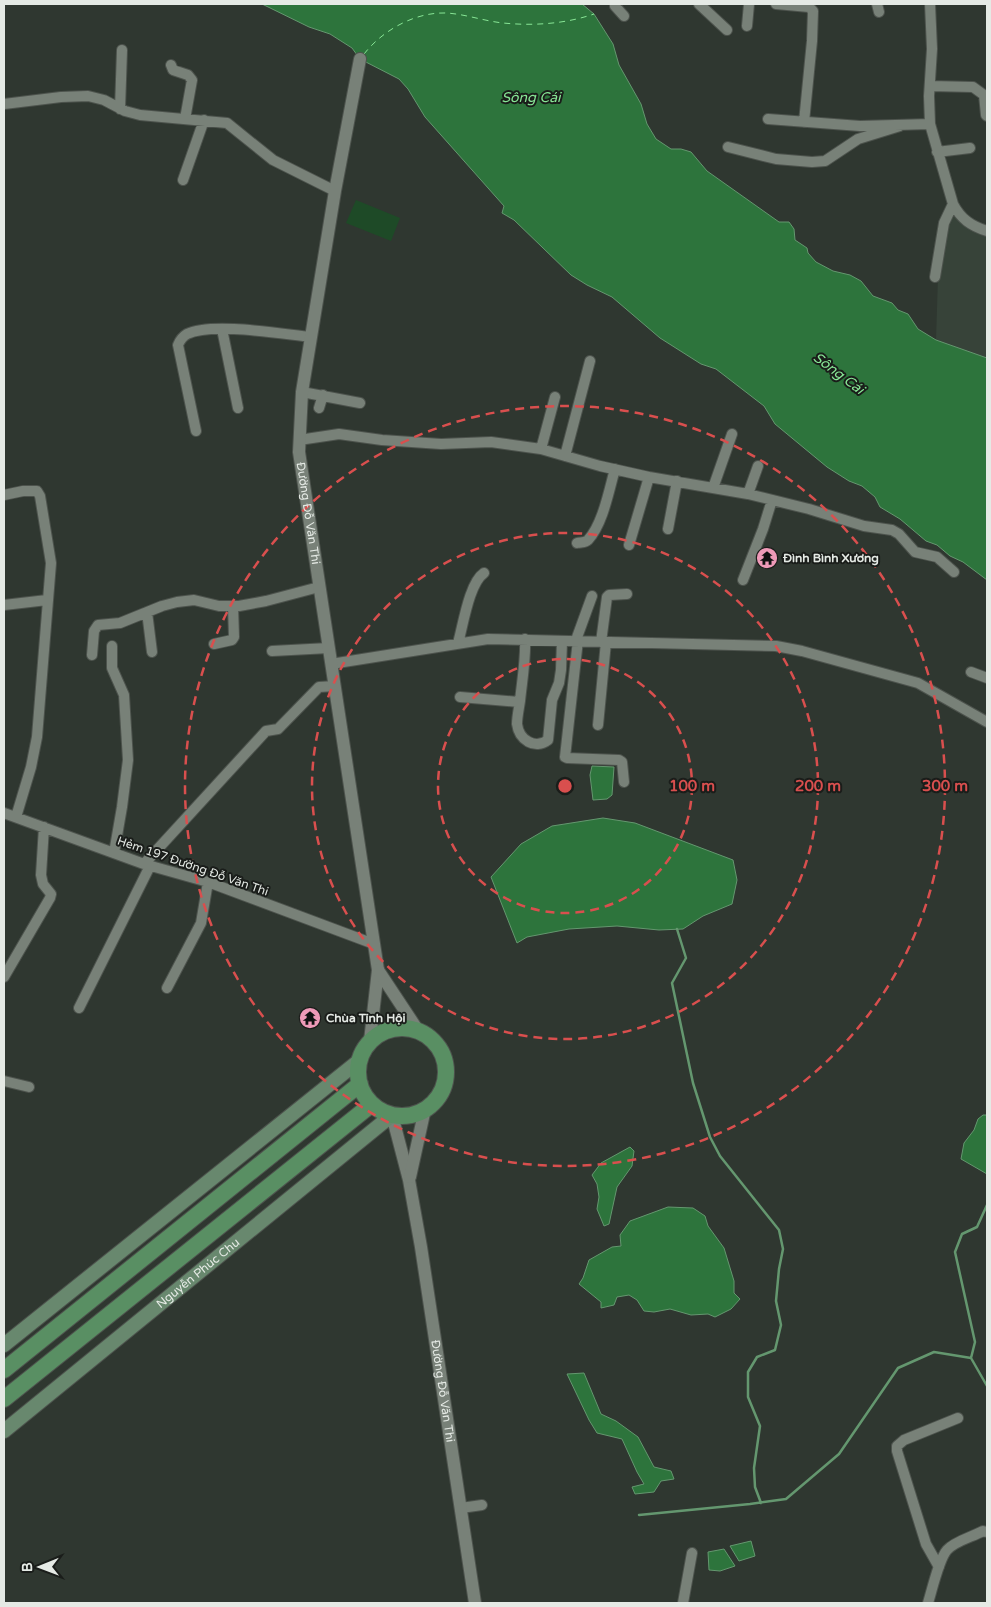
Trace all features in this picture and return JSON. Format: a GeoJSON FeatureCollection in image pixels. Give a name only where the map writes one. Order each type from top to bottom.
{"type":"FeatureCollection","features":[{"type":"Feature","properties":{"kind":"main road"},"geometry":{"type":"LineString","coordinates":[[396,1028],[419,1032],[435,1043],[442,1056],[446,1070],[444,1084],[438,1097],[425,1109],[415,1114],[401,1116],[387,1114],[372,1104],[365,1096],[360,1084],[358,1068],[362,1054],[370,1041],[382,1033],[396,1028]]}},
{"type":"Feature","properties":{"kind":"main road"},"geometry":{"type":"LineString","coordinates":[[4,1345],[360,1060]]}},
{"type":"Feature","properties":{"kind":"main road"},"geometry":{"type":"LineString","coordinates":[[4,1370],[360,1084]]}},
{"type":"Feature","properties":{"kind":"main road","name":"Nguyễn Phúc Chu"},"geometry":{"type":"LineString","coordinates":[[4,1399],[372,1104]]}},
{"type":"Feature","properties":{"kind":"main road","name":"Nguyễn Phúc Chu"},"geometry":{"type":"LineString","coordinates":[[4,1431],[392,1115]]}},
{"type":"Feature","properties":{"kind":"street"},"geometry":{"type":"LineString","coordinates":[[616,4],[615,6],[624,16]]}},
{"type":"Feature","properties":{"kind":"street"},"geometry":{"type":"LineString","coordinates":[[699,4],[727,30]]}},
{"type":"Feature","properties":{"kind":"street"},"geometry":{"type":"LineString","coordinates":[[747,26],[749,4]]}},
{"type":"Feature","properties":{"kind":"street"},"geometry":{"type":"LineString","coordinates":[[776,4],[810,7],[813,10],[804,122]]}},
{"type":"Feature","properties":{"kind":"street"},"geometry":{"type":"LineString","coordinates":[[930,4],[932,50],[930,124],[953,204],[959,216],[969,224],[987,231]]}},
{"type":"Feature","properties":{"kind":"street"},"geometry":{"type":"LineString","coordinates":[[120,109],[122,50]]}},
{"type":"Feature","properties":{"kind":"street","name":"Đường Đỗ Văn Thi"},"geometry":{"type":"LineString","coordinates":[[360,59],[334,191],[302,392],[299,440],[300,464],[378,970],[370,1041]]}},
{"type":"Feature","properties":{"kind":"street"},"geometry":{"type":"LineString","coordinates":[[171,65],[173,70],[188,75],[192,80],[185,119]]}},
{"type":"Feature","properties":{"kind":"street"},"geometry":{"type":"LineString","coordinates":[[930,86],[974,87],[984,94],[987,116]]}},
{"type":"Feature","properties":{"kind":"street"},"geometry":{"type":"LineString","coordinates":[[4,104],[61,97],[88,96],[104,100],[120,109],[140,115],[226,123],[273,160],[334,191]]}},
{"type":"Feature","properties":{"kind":"street"},"geometry":{"type":"LineString","coordinates":[[768,119],[860,126],[930,124]]}},
{"type":"Feature","properties":{"kind":"street"},"geometry":{"type":"LineString","coordinates":[[183,180],[204,120]]}},
{"type":"Feature","properties":{"kind":"street"},"geometry":{"type":"LineString","coordinates":[[728,147],[776,159],[812,162],[825,161],[858,139],[900,126]]}},
{"type":"Feature","properties":{"kind":"street"},"geometry":{"type":"LineString","coordinates":[[938,152],[970,148]]}},
{"type":"Feature","properties":{"kind":"street"},"geometry":{"type":"LineString","coordinates":[[935,277],[944,223],[953,204]]}},
{"type":"Feature","properties":{"kind":"street"},"geometry":{"type":"LineString","coordinates":[[196,431],[178,345],[186,334],[200,330],[222,329],[311,337]]}},
{"type":"Feature","properties":{"kind":"street"},"geometry":{"type":"LineString","coordinates":[[222,329],[238,408]]}},
{"type":"Feature","properties":{"kind":"street"},"geometry":{"type":"LineString","coordinates":[[564,456],[590,361]]}},
{"type":"Feature","properties":{"kind":"street"},"geometry":{"type":"LineString","coordinates":[[302,392],[360,403]]}},
{"type":"Feature","properties":{"kind":"street"},"geometry":{"type":"LineString","coordinates":[[319,408],[323,395]]}},
{"type":"Feature","properties":{"kind":"street"},"geometry":{"type":"LineString","coordinates":[[541,449],[555,396]]}},
{"type":"Feature","properties":{"kind":"street"},"geometry":{"type":"LineString","coordinates":[[299,440],[339,434],[382,440],[441,444],[484,441],[541,449],[649,477],[748,494],[864,526],[896,531],[915,552],[937,557],[954,572]]}},
{"type":"Feature","properties":{"kind":"street"},"geometry":{"type":"LineString","coordinates":[[713,488],[732,434]]}},
{"type":"Feature","properties":{"kind":"street"},"geometry":{"type":"LineString","coordinates":[[748,494],[758,466]]}},
{"type":"Feature","properties":{"kind":"street"},"geometry":{"type":"LineString","coordinates":[[577,543],[588,540],[598,523],[615,469]]}},
{"type":"Feature","properties":{"kind":"street"},"geometry":{"type":"LineString","coordinates":[[629,545],[649,477]]}},
{"type":"Feature","properties":{"kind":"street"},"geometry":{"type":"LineString","coordinates":[[668,529],[677,481]]}},
{"type":"Feature","properties":{"kind":"street"},"geometry":{"type":"LineString","coordinates":[[4,495],[30,490],[36,491],[40,496],[51,563],[37,737],[31,767],[16,817]]}},
{"type":"Feature","properties":{"kind":"street"},"geometry":{"type":"LineString","coordinates":[[743,580],[764,529],[772,500]]}},
{"type":"Feature","properties":{"kind":"street"},"geometry":{"type":"LineString","coordinates":[[458,643],[468,604],[477,580],[484,573]]}},
{"type":"Feature","properties":{"kind":"street"},"geometry":{"type":"LineString","coordinates":[[92,655],[94,631],[98,626],[120,623],[177,602],[194,600],[212,606],[233,606],[266,601],[319,587]]}},
{"type":"Feature","properties":{"kind":"street"},"geometry":{"type":"LineString","coordinates":[[598,725],[607,597],[609,595],[627,594]]}},
{"type":"Feature","properties":{"kind":"street"},"geometry":{"type":"LineString","coordinates":[[592,596],[577,640],[565,756],[567,758],[620,760],[622,762],[624,782]]}},
{"type":"Feature","properties":{"kind":"street"},"geometry":{"type":"LineString","coordinates":[[4,605],[47,600]]}},
{"type":"Feature","properties":{"kind":"street"},"geometry":{"type":"LineString","coordinates":[[214,644],[232,640],[234,637],[233,606]]}},
{"type":"Feature","properties":{"kind":"street"},"geometry":{"type":"LineString","coordinates":[[147,612],[152,652]]}},
{"type":"Feature","properties":{"kind":"street"},"geometry":{"type":"LineString","coordinates":[[331,664],[488,639],[771,646],[802,651],[918,683],[987,722]]}},
{"type":"Feature","properties":{"kind":"street"},"geometry":{"type":"LineString","coordinates":[[525,639],[517,724],[521,734],[528,742],[533,744],[543,744],[548,740],[552,700],[559,683],[562,641]]}},
{"type":"Feature","properties":{"kind":"street"},"geometry":{"type":"LineString","coordinates":[[112,646],[112,668],[124,694],[128,760],[114,853]]}},
{"type":"Feature","properties":{"kind":"street"},"geometry":{"type":"LineString","coordinates":[[272,651],[329,648]]}},
{"type":"Feature","properties":{"kind":"street"},"geometry":{"type":"LineString","coordinates":[[971,672],[987,678]]}},
{"type":"Feature","properties":{"kind":"street"},"geometry":{"type":"LineString","coordinates":[[78,1008],[147,865],[266,731],[278,729],[319,687],[335,686]]}},
{"type":"Feature","properties":{"kind":"street"},"geometry":{"type":"LineString","coordinates":[[460,697],[520,702]]}},
{"type":"Feature","properties":{"kind":"street","name":"Hẻm 197 Đường Đỗ Văn Thi"},"geometry":{"type":"LineString","coordinates":[[4,813],[147,865],[208,882],[374,944]]}},
{"type":"Feature","properties":{"kind":"street"},"geometry":{"type":"LineString","coordinates":[[4,977],[50,898],[51,894],[43,884],[41,875],[44,827]]}},
{"type":"Feature","properties":{"kind":"street"},"geometry":{"type":"LineString","coordinates":[[167,988],[201,923],[208,882]]}},
{"type":"Feature","properties":{"kind":"street","name":"Đường Đỗ Văn Thi"},"geometry":{"type":"LineString","coordinates":[[378,970],[419,1032]]}},
{"type":"Feature","properties":{"kind":"street"},"geometry":{"type":"LineString","coordinates":[[4,1081],[29,1087]]}},
{"type":"Feature","properties":{"kind":"street","name":"Đường Đỗ Văn Thi"},"geometry":{"type":"LineString","coordinates":[[409,1180],[425,1109]]}},
{"type":"Feature","properties":{"kind":"street","name":"Đường Đỗ Văn Thi"},"geometry":{"type":"LineString","coordinates":[[392,1115],[409,1180],[476,1603]]}},
{"type":"Feature","properties":{"kind":"street"},"geometry":{"type":"LineString","coordinates":[[939,1568],[926,1544],[897,1446],[904,1440],[958,1418]]}},
{"type":"Feature","properties":{"kind":"street"},"geometry":{"type":"LineString","coordinates":[[461,1508],[482,1505]]}},
{"type":"Feature","properties":{"kind":"street"},"geometry":{"type":"LineString","coordinates":[[928,1603],[946,1552],[950,1548],[983,1531],[987,1532]]}},
{"type":"Feature","properties":{"kind":"street"},"geometry":{"type":"LineString","coordinates":[[683,1603],[692,1553]]}},
{"type":"Feature","properties":{"kind":"shaded area"},"geometry":{"type":"Polygon","coordinates":[[[356,200],[400,218],[391,241],[346,223],[356,200]]]}},
{"type":"Feature","properties":{"kind":"shaded area"},"geometry":{"type":"Polygon","coordinates":[[[953,210],[987,234],[987,358],[936,340],[938,276],[945,233],[953,210]]]}},
{"type":"Feature","properties":{"kind":"water","name":"Sông Cái"},"geometry":{"type":"Polygon","coordinates":[[[262,4],[582,4],[594,14],[613,44],[619,65],[641,104],[647,124],[656,139],[671,149],[691,152],[707,171],[779,222],[789,222],[794,229],[795,240],[807,248],[808,253],[816,262],[833,271],[850,275],[861,281],[873,296],[892,303],[898,310],[908,314],[918,329],[936,340],[987,358],[987,580],[963,562],[950,556],[937,545],[926,541],[900,519],[880,507],[875,497],[862,486],[849,481],[827,467],[775,424],[764,406],[716,369],[701,364],[660,338],[612,297],[571,275],[514,220],[502,213],[504,206],[425,117],[408,89],[399,79],[360,59],[352,48],[330,34],[309,27],[262,4]]]}},
{"type":"Feature","properties":{"kind":"water"},"geometry":{"type":"Polygon","coordinates":[[[592,766],[614,767],[612,795],[607,799],[593,800],[590,775],[592,766]]]}},
{"type":"Feature","properties":{"kind":"water"},"geometry":{"type":"Polygon","coordinates":[[[603,818],[635,823],[733,860],[737,880],[732,904],[703,916],[683,929],[659,930],[617,926],[569,929],[527,937],[517,943],[491,877],[521,844],[552,826],[603,818]]]}},
{"type":"Feature","properties":{"kind":"water"},"geometry":{"type":"Polygon","coordinates":[[[983,1115],[987,1115],[987,1174],[961,1159],[964,1143],[974,1130],[978,1119],[983,1115]]]}},
{"type":"Feature","properties":{"kind":"water"},"geometry":{"type":"Polygon","coordinates":[[[630,1147],[634,1151],[632,1166],[617,1187],[609,1224],[604,1226],[597,1209],[599,1197],[597,1184],[592,1175],[601,1163],[630,1147]]]}},
{"type":"Feature","properties":{"kind":"water"},"geometry":{"type":"Polygon","coordinates":[[[668,1207],[693,1208],[705,1216],[708,1226],[724,1248],[734,1281],[734,1293],[740,1299],[731,1309],[715,1317],[708,1314],[691,1315],[670,1309],[654,1312],[644,1311],[637,1300],[629,1295],[617,1297],[614,1305],[601,1308],[601,1302],[579,1284],[589,1260],[612,1247],[621,1246],[620,1235],[630,1221],[668,1207]]]}},
{"type":"Feature","properties":{"kind":"water"},"geometry":{"type":"Polygon","coordinates":[[[584,1373],[601,1414],[616,1421],[638,1437],[654,1467],[671,1471],[674,1479],[661,1481],[654,1492],[635,1494],[632,1487],[644,1484],[622,1439],[597,1433],[567,1374],[584,1373]]]}},
{"type":"Feature","properties":{"kind":"water"},"geometry":{"type":"Polygon","coordinates":[[[751,1541],[755,1556],[739,1561],[730,1546],[751,1541]]]}},
{"type":"Feature","properties":{"kind":"water"},"geometry":{"type":"Polygon","coordinates":[[[724,1549],[735,1566],[720,1571],[709,1570],[708,1552],[724,1549]]]}},
{"type":"Feature","properties":{"kind":"waterway"},"geometry":{"type":"LineString","coordinates":[[677,929],[686,958],[672,983],[693,1083],[710,1137],[720,1156],[779,1230],[783,1249],[776,1301],[781,1325],[775,1350],[757,1357],[748,1372],[748,1397],[760,1426],[754,1468],[755,1487],[761,1503]]}},
{"type":"Feature","properties":{"kind":"waterway"},"geometry":{"type":"LineString","coordinates":[[971,1358],[975,1342],[955,1252],[962,1234],[977,1227],[987,1205]]}},
{"type":"Feature","properties":{"kind":"waterway"},"geometry":{"type":"LineString","coordinates":[[639,1515],[786,1499],[839,1454],[898,1368],[934,1352],[971,1358],[987,1386]]}},
{"type":"Feature","properties":{"kind":"ferry route"},"geometry":{"type":"LineString","coordinates":[[364,54],[380,37],[400,24],[434,13],[446,13],[514,24],[560,22],[594,14]]}},
{"type":"Feature","properties":{"kind":"place","name":"Đình Bình Xương"},"geometry":{"type":"Point","coordinates":[767,558]}},
{"type":"Feature","properties":{"kind":"place","name":"Chùa Tỉnh Hội"},"geometry":{"type":"Point","coordinates":[310,1018]}}]}
